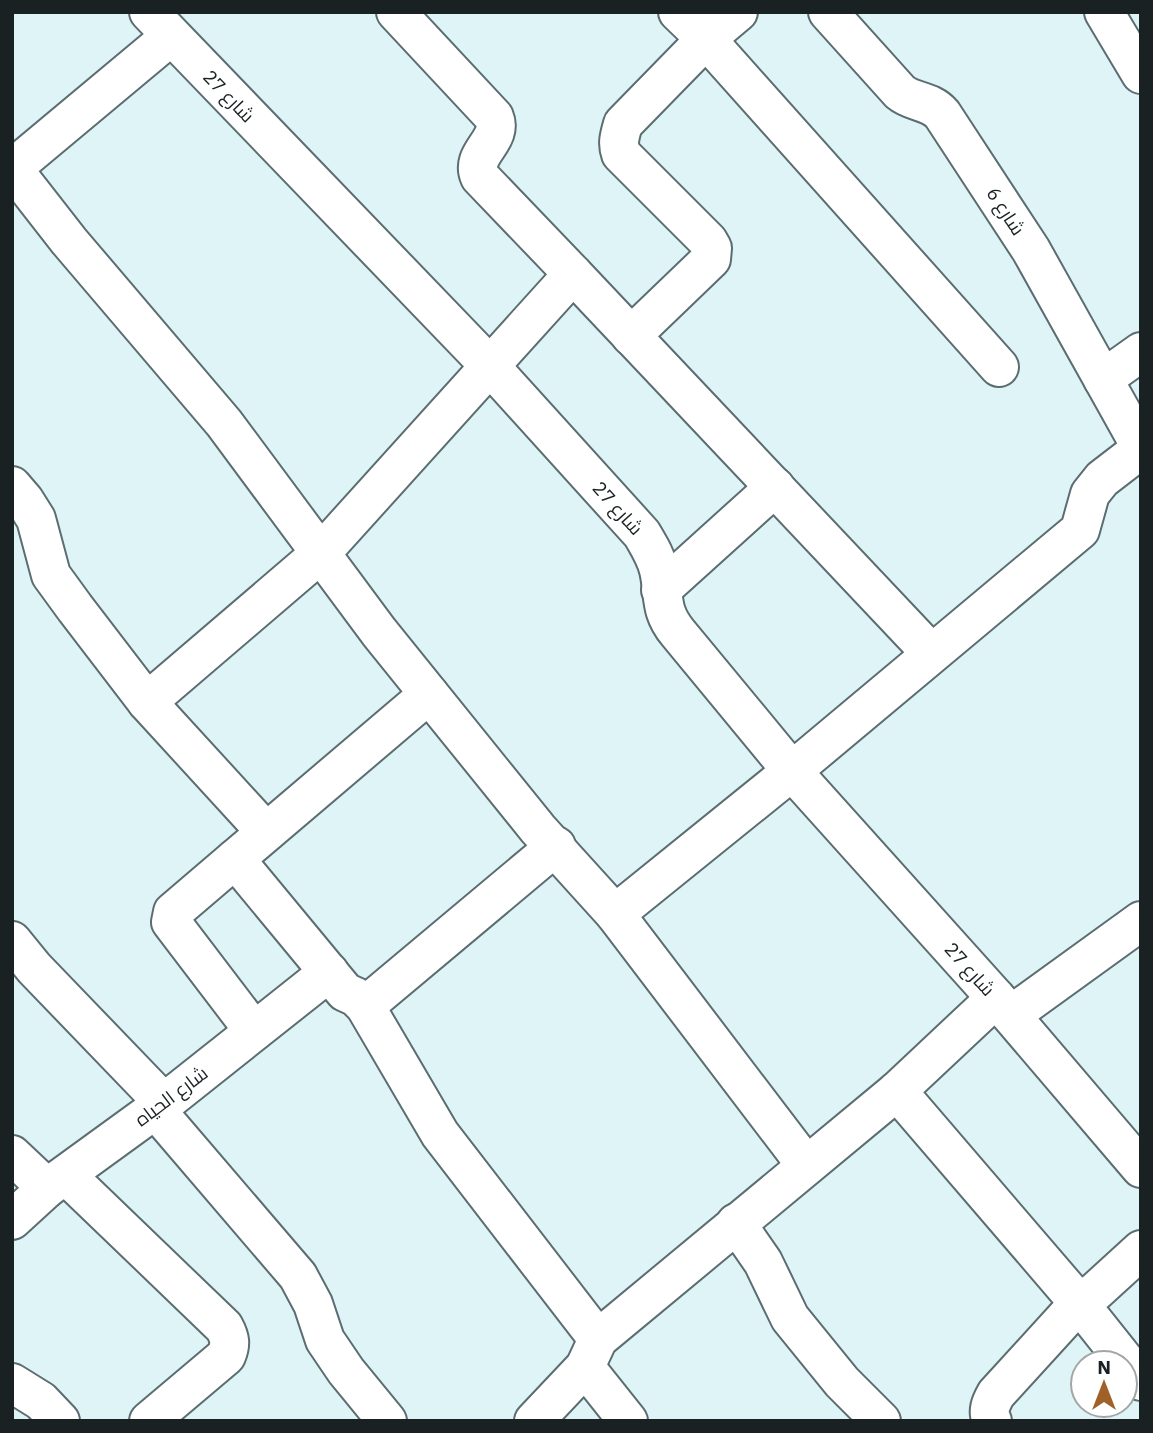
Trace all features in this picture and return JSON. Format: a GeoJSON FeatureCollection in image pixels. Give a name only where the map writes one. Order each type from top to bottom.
{"type":"FeatureCollection","features":[{"type":"Feature","properties":{"kind":"street"},"geometry":{"type":"LineString","coordinates":[[396,12],[494,117],[495,135],[478,160],[477,170],[480,177],[931,653]]}},
{"type":"Feature","properties":{"kind":"street"},"geometry":{"type":"LineString","coordinates":[[678,12],[706,39],[999,367]]}},
{"type":"Feature","properties":{"kind":"street"},"geometry":{"type":"LineString","coordinates":[[631,336],[711,259],[712,253],[708,241],[621,154],[618,146],[623,124],[706,39],[738,12]]}},
{"type":"Feature","properties":{"kind":"street","name":"شارع 6"},"geometry":{"type":"LineString","coordinates":[[828,12],[900,92],[931,104],[942,114],[1031,250],[1141,448]]}},
{"type":"Feature","properties":{"kind":"street"},"geometry":{"type":"LineString","coordinates":[[1104,12],[1141,75]]}},
{"type":"Feature","properties":{"kind":"street"},"geometry":{"type":"LineString","coordinates":[[160,24],[13,168],[69,241],[224,423],[429,694],[538,828],[615,914],[806,1165]]}},
{"type":"Feature","properties":{"kind":"street","name":"شارع 27"},"geometry":{"type":"LineString","coordinates":[[160,24],[489,365],[642,534],[656,560],[662,602],[670,624],[792,771],[1003,1007],[1134,1145]]}},
{"type":"Feature","properties":{"kind":"street"},"geometry":{"type":"LineString","coordinates":[[147,702],[321,553],[573,274]]}},
{"type":"Feature","properties":{"kind":"street"},"geometry":{"type":"LineString","coordinates":[[1103,379],[1141,352]]}},
{"type":"Feature","properties":{"kind":"street"},"geometry":{"type":"LineString","coordinates":[[615,914],[792,771],[1080,530],[1090,494],[1102,479],[1141,448]]}},
{"type":"Feature","properties":{"kind":"street"},"geometry":{"type":"LineString","coordinates":[[12,486],[24,500],[39,527],[51,575],[147,702],[267,832]]}},
{"type":"Feature","properties":{"kind":"street"},"geometry":{"type":"LineString","coordinates":[[661,590],[775,487]]}},
{"type":"Feature","properties":{"kind":"street"},"geometry":{"type":"LineString","coordinates":[[254,1031],[171,922],[173,912],[429,694]]}},
{"type":"Feature","properties":{"kind":"street"},"geometry":{"type":"LineString","coordinates":[[365,1006],[556,846]]}},
{"type":"Feature","properties":{"kind":"street"},"geometry":{"type":"LineString","coordinates":[[234,859],[345,992],[356,997],[365,1006],[440,1134],[591,1353],[628,1421]]}},
{"type":"Feature","properties":{"kind":"street"},"geometry":{"type":"LineString","coordinates":[[534,1421],[591,1353],[736,1223],[806,1165],[1003,1007],[1141,921]]}},
{"type":"Feature","properties":{"kind":"street"},"geometry":{"type":"LineString","coordinates":[[12,941],[160,1106],[298,1276],[313,1304],[325,1340],[346,1371],[387,1421]]}},
{"type":"Feature","properties":{"kind":"street","name":"شارع الحياه"},"geometry":{"type":"LineString","coordinates":[[12,1220],[57,1182],[160,1106],[329,972]]}},
{"type":"Feature","properties":{"kind":"street"},"geometry":{"type":"LineString","coordinates":[[897,1091],[1079,1303],[1141,1381]]}},
{"type":"Feature","properties":{"kind":"street"},"geometry":{"type":"LineString","coordinates":[[12,1155],[57,1182],[224,1326],[230,1339],[226,1356],[149,1421]]}},
{"type":"Feature","properties":{"kind":"street"},"geometry":{"type":"LineString","coordinates":[[736,1223],[763,1262],[790,1318],[842,1382],[881,1421]]}},
{"type":"Feature","properties":{"kind":"street"},"geometry":{"type":"LineString","coordinates":[[992,1421],[989,1415],[990,1404],[996,1394],[1079,1303],[1096,1292],[1141,1250]]}},
{"type":"Feature","properties":{"kind":"street"},"geometry":{"type":"LineString","coordinates":[[12,1383],[40,1401],[60,1421]]}}]}
